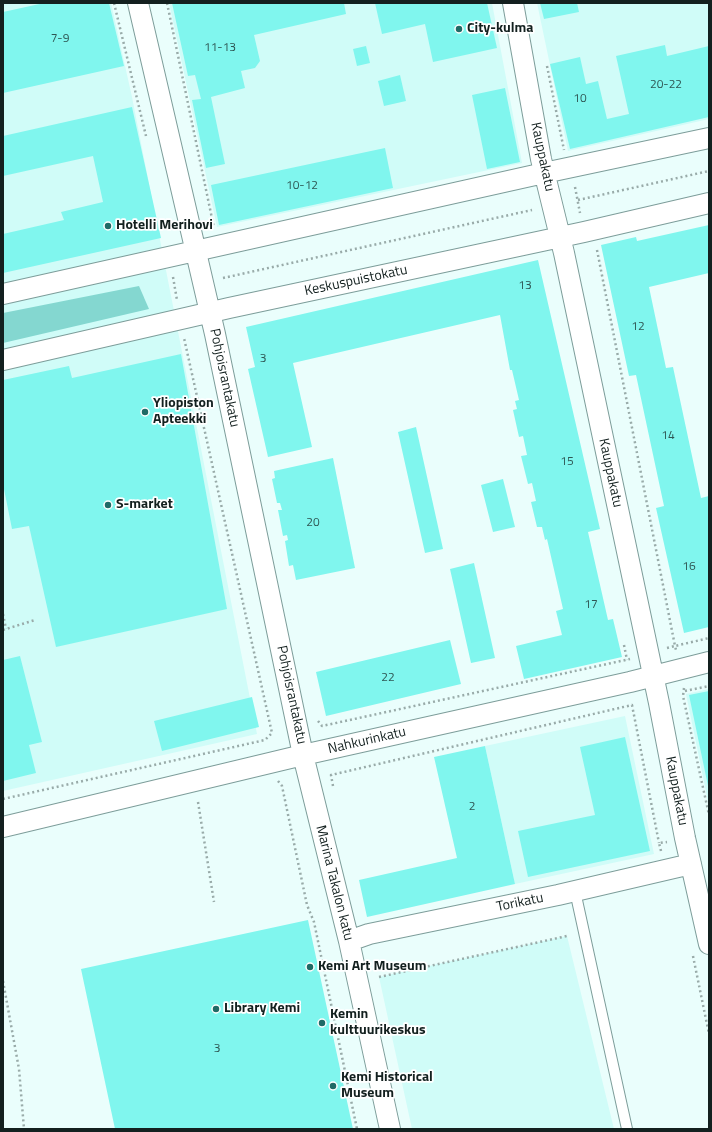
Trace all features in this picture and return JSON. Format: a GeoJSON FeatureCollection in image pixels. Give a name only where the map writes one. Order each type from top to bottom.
{"type":"FeatureCollection","features":[{"type":"Feature","properties":{"kind":"street","name":"Pohjoisrantakatu"},"geometry":{"type":"LineString","coordinates":[[138,3],[210,313],[303,755]]}},
{"type":"Feature","properties":{"kind":"street","name":"Kauppakatu"},"geometry":{"type":"LineString","coordinates":[[513,3],[544,173],[560,238],[709,944]]}},
{"type":"Feature","properties":{"kind":"street"},"geometry":{"type":"LineString","coordinates":[[3,294],[571,167],[709,138]]}},
{"type":"Feature","properties":{"kind":"street","name":"Keskuspuistokatu"},"geometry":{"type":"LineString","coordinates":[[3,360],[229,308],[560,238],[709,203]]}},
{"type":"Feature","properties":{"kind":"street","name":"Nahkurinkatu"},"geometry":{"type":"LineString","coordinates":[[3,827],[303,755],[709,662]]}},
{"type":"Feature","properties":{"kind":"street","name":"Marina Takalon katu"},"geometry":{"type":"LineString","coordinates":[[303,755],[348,941],[390,1129]]}},
{"type":"Feature","properties":{"kind":"street","name":"Torikatu"},"geometry":{"type":"LineString","coordinates":[[348,941],[369,934],[574,891],[691,864]]}},
{"type":"Feature","properties":{"kind":"lane"},"geometry":{"type":"LineString","coordinates":[[574,891],[627,1129]]}},
{"type":"Feature","properties":{"kind":"path"},"geometry":{"type":"LineString","coordinates":[[114,3],[147,140]]}},
{"type":"Feature","properties":{"kind":"path"},"geometry":{"type":"LineString","coordinates":[[167,3],[229,308]]}},
{"type":"Feature","properties":{"kind":"path"},"geometry":{"type":"LineString","coordinates":[[546,63],[564,152],[568,153],[588,247],[596,245],[675,646],[709,638]]}},
{"type":"Feature","properties":{"kind":"path"},"geometry":{"type":"LineString","coordinates":[[578,200],[709,171]]}},
{"type":"Feature","properties":{"kind":"path"},"geometry":{"type":"LineString","coordinates":[[223,278],[532,210]]}},
{"type":"Feature","properties":{"kind":"path"},"geometry":{"type":"LineString","coordinates":[[3,799],[265,740],[272,733],[180,320],[169,257]]}},
{"type":"Feature","properties":{"kind":"path"},"geometry":{"type":"LineString","coordinates":[[3,614],[5,630],[35,620]]}},
{"type":"Feature","properties":{"kind":"path"},"geometry":{"type":"LineString","coordinates":[[685,691],[709,686]]}},
{"type":"Feature","properties":{"kind":"path"},"geometry":{"type":"LineString","coordinates":[[334,790],[331,775],[632,705],[659,843]]}},
{"type":"Feature","properties":{"kind":"path"},"geometry":{"type":"LineString","coordinates":[[317,716],[319,723],[322,726]]}},
{"type":"Feature","properties":{"kind":"path"},"geometry":{"type":"LineString","coordinates":[[282,786],[307,905],[314,922],[357,1129]]}},
{"type":"Feature","properties":{"kind":"path"},"geometry":{"type":"LineString","coordinates":[[198,802],[214,902]]}},
{"type":"Feature","properties":{"kind":"path"},"geometry":{"type":"LineString","coordinates":[[379,977],[568,936]]}},
{"type":"Feature","properties":{"kind":"path"},"geometry":{"type":"LineString","coordinates":[[377,970],[380,983]]}},
{"type":"Feature","properties":{"kind":"path"},"geometry":{"type":"LineString","coordinates":[[3,981],[19,1069],[24,1129]]}},
{"type":"Feature","properties":{"kind":"shaded area"},"geometry":{"type":"Polygon","coordinates":[[[3,3],[111,3],[132,97],[257,734],[3,791],[3,3]]]}},
{"type":"Feature","properties":{"kind":"shaded area"},"geometry":{"type":"Polygon","coordinates":[[[169,3],[492,3],[522,163],[217,227],[169,3]]]}},
{"type":"Feature","properties":{"kind":"shaded area"},"geometry":{"type":"Polygon","coordinates":[[[537,3],[709,3],[709,119],[568,151],[537,3]]]}},
{"type":"Feature","properties":{"kind":"shaded area"},"geometry":{"type":"Polygon","coordinates":[[[139,286],[149,309],[3,343],[3,313],[139,286]]]}},
{"type":"Feature","properties":{"kind":"shaded area"},"geometry":{"type":"Polygon","coordinates":[[[709,689],[709,806],[686,694],[709,689]]]}},
{"type":"Feature","properties":{"kind":"shaded area"},"geometry":{"type":"Polygon","coordinates":[[[625,716],[654,854],[515,884],[485,746],[625,716]]]}},
{"type":"Feature","properties":{"kind":"shaded area"},"geometry":{"type":"Polygon","coordinates":[[[567,936],[614,1129],[412,1129],[379,977],[567,936]]]}},
{"type":"Feature","properties":{"kind":"building"},"geometry":{"type":"Polygon","coordinates":[[[44,3],[109,3],[124,66],[3,93],[3,12],[44,3]]]}},
{"type":"Feature","properties":{"kind":"building"},"geometry":{"type":"Polygon","coordinates":[[[172,3],[344,3],[346,14],[254,35],[260,61],[255,68],[241,71],[245,88],[211,97],[225,164],[206,168],[192,100],[201,99],[195,75],[188,76],[172,3]]]}},
{"type":"Feature","properties":{"kind":"building","name":"City-kulma"},"geometry":{"type":"Polygon","coordinates":[[[375,3],[487,3],[497,48],[433,62],[425,24],[382,34],[375,3]]]}},
{"type":"Feature","properties":{"kind":"building"},"geometry":{"type":"Polygon","coordinates":[[[540,3],[577,3],[579,12],[544,19],[540,3]]]}},
{"type":"Feature","properties":{"kind":"building"},"geometry":{"type":"Polygon","coordinates":[[[665,45],[667,56],[709,46],[709,117],[570,149],[550,64],[580,57],[586,84],[598,81],[607,119],[629,114],[616,56],[665,45]]]}},
{"type":"Feature","properties":{"kind":"building"},"geometry":{"type":"Polygon","coordinates":[[[366,46],[370,63],[357,66],[353,49],[366,46]]]}},
{"type":"Feature","properties":{"kind":"building"},"geometry":{"type":"Polygon","coordinates":[[[400,75],[406,101],[384,106],[378,81],[400,75]]]}},
{"type":"Feature","properties":{"kind":"building"},"geometry":{"type":"Polygon","coordinates":[[[505,88],[520,162],[487,169],[472,95],[505,88]]]}},
{"type":"Feature","properties":{"kind":"building"},"geometry":{"type":"Polygon","coordinates":[[[132,107],[161,238],[3,273],[3,234],[64,220],[61,212],[103,202],[93,156],[3,176],[3,136],[132,107]]]}},
{"type":"Feature","properties":{"kind":"building"},"geometry":{"type":"Polygon","coordinates":[[[385,148],[393,188],[219,225],[211,185],[385,148]]]}},
{"type":"Feature","properties":{"kind":"building"},"geometry":{"type":"Polygon","coordinates":[[[709,225],[709,273],[649,287],[666,368],[673,367],[701,498],[709,496],[709,627],[684,633],[656,508],[664,506],[636,375],[629,376],[601,245],[636,237],[637,241],[709,225]]]}},
{"type":"Feature","properties":{"kind":"building"},"geometry":{"type":"Polygon","coordinates":[[[538,260],[600,529],[588,532],[608,620],[613,619],[622,657],[524,679],[516,646],[562,635],[556,611],[563,609],[547,539],[545,540],[542,527],[537,527],[531,502],[536,501],[532,483],[528,484],[521,456],[527,455],[523,436],[519,437],[513,410],[517,409],[515,401],[519,400],[512,370],[510,370],[500,315],[293,363],[312,447],[268,457],[248,369],[255,367],[246,327],[538,260]]]}},
{"type":"Feature","properties":{"kind":"building","name":"S-market"},"geometry":{"type":"Polygon","coordinates":[[[181,354],[227,609],[56,647],[29,526],[12,529],[3,484],[3,380],[69,366],[72,378],[181,354]]]}},
{"type":"Feature","properties":{"kind":"building"},"geometry":{"type":"Polygon","coordinates":[[[416,427],[443,549],[425,553],[398,432],[416,427]]]}},
{"type":"Feature","properties":{"kind":"building"},"geometry":{"type":"Polygon","coordinates":[[[333,458],[355,568],[296,580],[293,565],[289,566],[285,541],[288,540],[287,535],[283,536],[278,510],[282,510],[280,503],[277,503],[272,479],[275,478],[274,471],[333,458]]]}},
{"type":"Feature","properties":{"kind":"building"},"geometry":{"type":"Polygon","coordinates":[[[503,479],[515,527],[493,532],[481,485],[503,479]]]}},
{"type":"Feature","properties":{"kind":"building"},"geometry":{"type":"Polygon","coordinates":[[[474,563],[495,658],[471,663],[450,569],[474,563]]]}},
{"type":"Feature","properties":{"kind":"building"},"geometry":{"type":"Polygon","coordinates":[[[450,640],[461,684],[326,716],[316,672],[450,640]]]}},
{"type":"Feature","properties":{"kind":"building"},"geometry":{"type":"Polygon","coordinates":[[[20,656],[42,742],[29,745],[36,773],[3,781],[3,660],[20,656]]]}},
{"type":"Feature","properties":{"kind":"building"},"geometry":{"type":"Polygon","coordinates":[[[709,691],[709,786],[708,786],[689,695],[709,691]]]}},
{"type":"Feature","properties":{"kind":"building"},"geometry":{"type":"Polygon","coordinates":[[[252,697],[259,727],[162,751],[154,721],[252,697]]]}},
{"type":"Feature","properties":{"kind":"building"},"geometry":{"type":"Polygon","coordinates":[[[625,737],[650,851],[528,877],[518,831],[595,815],[580,747],[625,737]]]}},
{"type":"Feature","properties":{"kind":"building"},"geometry":{"type":"Polygon","coordinates":[[[485,746],[515,884],[367,917],[359,880],[457,858],[434,757],[485,746]]]}},
{"type":"Feature","properties":{"kind":"building"},"geometry":{"type":"Polygon","coordinates":[[[308,920],[353,1129],[115,1129],[81,969],[308,920]]]}},
{"type":"Feature","properties":{"kind":"place","name":"City-kulma"},"geometry":{"type":"Point","coordinates":[459,29]}},
{"type":"Feature","properties":{"kind":"place","name":"Hotelli Merihovi"},"geometry":{"type":"Point","coordinates":[108,226]}},
{"type":"Feature","properties":{"kind":"place","name":"Yliopiston Apteekki"},"geometry":{"type":"Point","coordinates":[145,412]}},
{"type":"Feature","properties":{"kind":"place","name":"S-market"},"geometry":{"type":"Point","coordinates":[108,505]}},
{"type":"Feature","properties":{"kind":"place","name":"Kemi Art Museum"},"geometry":{"type":"Point","coordinates":[310,967]}},
{"type":"Feature","properties":{"kind":"place","name":"Library Kemi"},"geometry":{"type":"Point","coordinates":[216,1009]}},
{"type":"Feature","properties":{"kind":"place","name":"Kemin kulttuurikeskus"},"geometry":{"type":"Point","coordinates":[322,1023]}},
{"type":"Feature","properties":{"kind":"place","name":"Kemi Historical Museum"},"geometry":{"type":"Point","coordinates":[333,1086]}}]}
